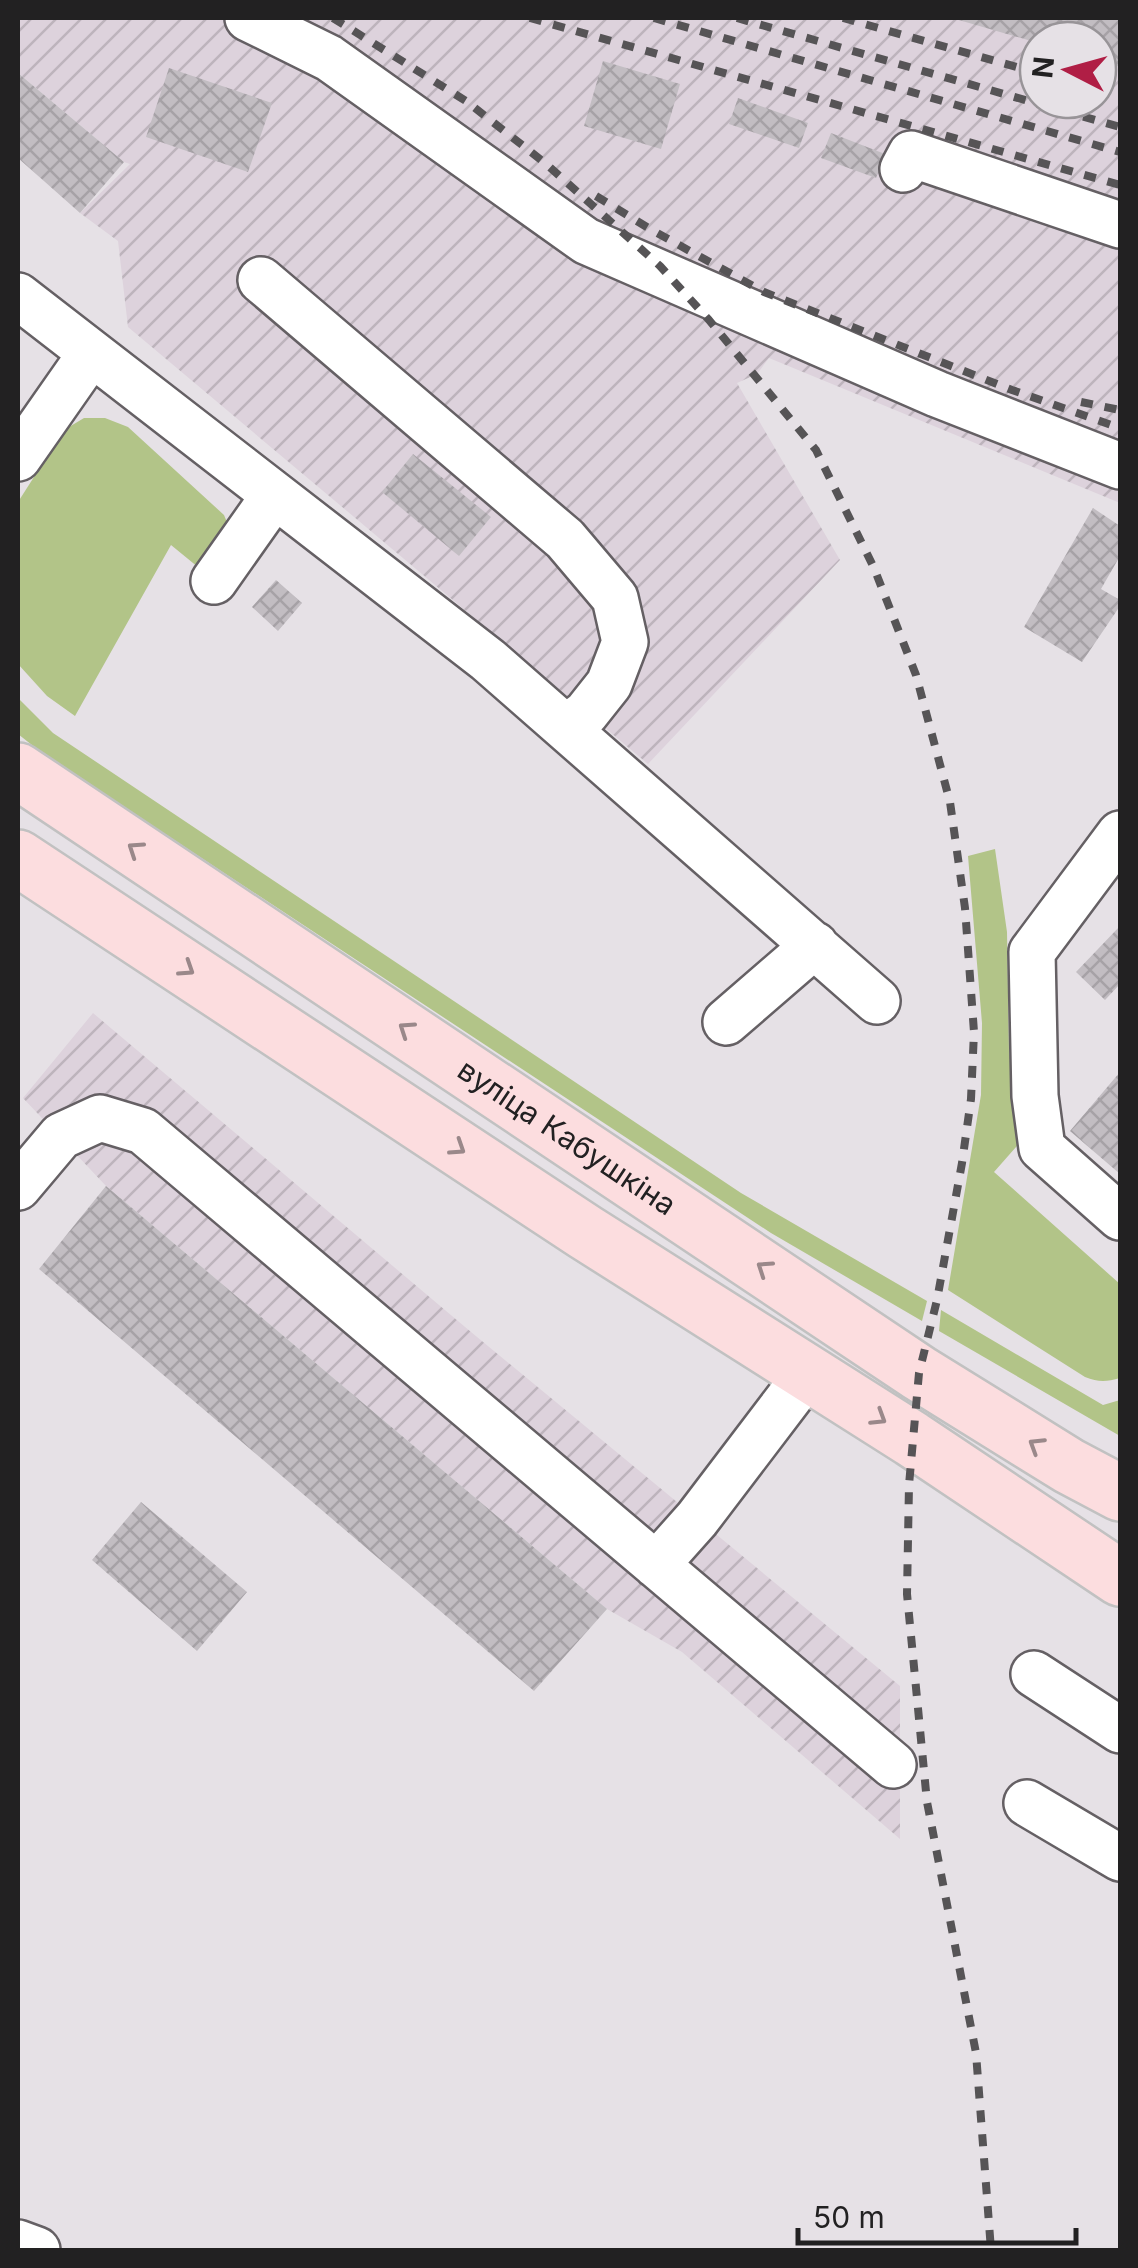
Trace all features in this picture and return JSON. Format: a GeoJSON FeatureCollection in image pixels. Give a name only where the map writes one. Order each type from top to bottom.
{"type":"FeatureCollection","features":[{"type":"Feature","properties":{"kind":"main road","name":"вуліца Кабушкіна"},"geometry":{"type":"LineString","coordinates":[[18,771],[919,1372],[1069,1466],[1120,1493]]}},
{"type":"Feature","properties":{"kind":"main road"},"geometry":{"type":"LineString","coordinates":[[18,858],[1120,1578]]}},
{"type":"Feature","properties":{"kind":"lane"},"geometry":{"type":"LineString","coordinates":[[248,18],[329,58],[586,241],[938,394],[1120,466]]}},
{"type":"Feature","properties":{"kind":"lane"},"geometry":{"type":"LineString","coordinates":[[903,170],[911,154],[1120,225]]}},
{"type":"Feature","properties":{"kind":"lane"},"geometry":{"type":"LineString","coordinates":[[261,280],[566,538],[615,598],[625,642],[620,656],[609,684],[586,714],[566,728]]}},
{"type":"Feature","properties":{"kind":"lane"},"geometry":{"type":"LineString","coordinates":[[18,296],[488,660],[878,1001]]}},
{"type":"Feature","properties":{"kind":"lane"},"geometry":{"type":"LineString","coordinates":[[18,458],[90,355]]}},
{"type":"Feature","properties":{"kind":"lane"},"geometry":{"type":"LineString","coordinates":[[214,581],[274,496]]}},
{"type":"Feature","properties":{"kind":"lane"},"geometry":{"type":"LineString","coordinates":[[1120,834],[1032,952],[1035,1096],[1042,1148],[1120,1217]]}},
{"type":"Feature","properties":{"kind":"lane"},"geometry":{"type":"LineString","coordinates":[[726,1022],[815,944]]}},
{"type":"Feature","properties":{"kind":"lane"},"geometry":{"type":"LineString","coordinates":[[18,1188],[61,1136],[100,1118],[142,1131],[893,1765]]}},
{"type":"Feature","properties":{"kind":"lane"},"geometry":{"type":"LineString","coordinates":[[656,1565],[697,1519],[808,1373]]}},
{"type":"Feature","properties":{"kind":"lane"},"geometry":{"type":"LineString","coordinates":[[1034,1674],[1120,1730]]}},
{"type":"Feature","properties":{"kind":"lane"},"geometry":{"type":"LineString","coordinates":[[1027,1802],[1120,1858]]}},
{"type":"Feature","properties":{"kind":"lane"},"geometry":{"type":"LineString","coordinates":[[18,2242],[37,2250]]}},
{"type":"Feature","properties":{"kind":"shaded area"},"geometry":{"type":"Polygon","coordinates":[[[18,18],[1120,18],[1120,503],[769,358],[757,374],[737,383],[840,560],[648,764],[128,327],[118,241],[80,213],[130,164],[18,73],[18,18]]]}},
{"type":"Feature","properties":{"kind":"shaded area"},"geometry":{"type":"Polygon","coordinates":[[[93,1013],[900,1686],[900,1839],[682,1652],[607,1609],[106,1186],[23,1098],[93,1013]]]}},
{"type":"Feature","properties":{"kind":"green space"},"geometry":{"type":"Polygon","coordinates":[[[84,418],[105,418],[128,427],[224,515],[231,532],[204,572],[171,545],[75,716],[47,696],[18,664],[18,502],[64,430],[84,418]]]}},
{"type":"Feature","properties":{"kind":"green space"},"geometry":{"type":"Polygon","coordinates":[[[18,698],[53,733],[741,1193],[927,1301],[922,1321],[771,1233],[42,753],[18,734],[18,698]]]}},
{"type":"Feature","properties":{"kind":"green space"},"geometry":{"type":"Polygon","coordinates":[[[995,849],[1007,932],[1009,1051],[1023,1139],[994,1172],[1120,1284],[1120,1378],[1098,1381],[1085,1377],[948,1290],[981,1095],[982,1023],[968,856],[995,849]]]}},
{"type":"Feature","properties":{"kind":"green space"},"geometry":{"type":"Polygon","coordinates":[[[941,1310],[1103,1405],[1120,1400],[1120,1436],[939,1331],[941,1310]]]}},
{"type":"Feature","properties":{"kind":"building"},"geometry":{"type":"Polygon","coordinates":[[[952,18],[1120,18],[1120,67],[1118,20],[1018,20],[1018,37],[952,18]]]}},
{"type":"Feature","properties":{"kind":"building"},"geometry":{"type":"Polygon","coordinates":[[[603,61],[680,84],[661,149],[584,126],[603,61]]]}},
{"type":"Feature","properties":{"kind":"building"},"geometry":{"type":"Polygon","coordinates":[[[169,68],[272,103],[248,172],[146,137],[169,68]]]}},
{"type":"Feature","properties":{"kind":"building"},"geometry":{"type":"Polygon","coordinates":[[[18,73],[124,162],[80,213],[18,158],[18,73]]]}},
{"type":"Feature","properties":{"kind":"building"},"geometry":{"type":"Polygon","coordinates":[[[738,98],[808,123],[799,148],[729,124],[738,98]]]}},
{"type":"Feature","properties":{"kind":"building"},"geometry":{"type":"Polygon","coordinates":[[[831,133],[885,154],[876,178],[821,158],[831,133]]]}},
{"type":"Feature","properties":{"kind":"building"},"geometry":{"type":"Polygon","coordinates":[[[413,454],[491,517],[459,556],[382,492],[413,454]]]}},
{"type":"Feature","properties":{"kind":"building"},"geometry":{"type":"Polygon","coordinates":[[[1093,508],[1120,526],[1120,556],[1101,589],[1120,600],[1120,606],[1082,662],[1024,627],[1093,508]]]}},
{"type":"Feature","properties":{"kind":"building"},"geometry":{"type":"Polygon","coordinates":[[[276,580],[302,603],[278,631],[252,607],[276,580]]]}},
{"type":"Feature","properties":{"kind":"building"},"geometry":{"type":"Polygon","coordinates":[[[1120,926],[1120,984],[1105,1000],[1076,972],[1120,926]]]}},
{"type":"Feature","properties":{"kind":"building"},"geometry":{"type":"Polygon","coordinates":[[[1120,1072],[1120,1174],[1070,1131],[1120,1072]]]}},
{"type":"Feature","properties":{"kind":"building"},"geometry":{"type":"Polygon","coordinates":[[[106,1186],[607,1609],[534,1691],[39,1269],[106,1186]]]}},
{"type":"Feature","properties":{"kind":"building"},"geometry":{"type":"Polygon","coordinates":[[[141,1502],[247,1592],[197,1651],[92,1560],[141,1502]]]}},
{"type":"Feature","properties":{"kind":"railway"},"geometry":{"type":"LineString","coordinates":[[333,18],[466,101],[545,163],[660,266],[709,320],[816,450],[874,568],[916,675],[950,802],[965,908],[974,1032],[971,1099],[962,1163],[919,1373],[909,1485],[907,1594],[927,1802],[976,2053],[991,2250]]}},
{"type":"Feature","properties":{"kind":"railway"},"geometry":{"type":"LineString","coordinates":[[530,18],[1120,185]]}},
{"type":"Feature","properties":{"kind":"railway"},"geometry":{"type":"LineString","coordinates":[[654,18],[1120,152]]}},
{"type":"Feature","properties":{"kind":"railway"},"geometry":{"type":"LineString","coordinates":[[737,18],[1120,127]]}},
{"type":"Feature","properties":{"kind":"railway"},"geometry":{"type":"LineString","coordinates":[[843,18],[1018,67]]}},
{"type":"Feature","properties":{"kind":"railway"},"geometry":{"type":"LineString","coordinates":[[596,196],[764,292],[1012,390],[1120,428]]}},
{"type":"Feature","properties":{"kind":"railway"},"geometry":{"type":"LineString","coordinates":[[1081,402],[1120,410]]}}]}
